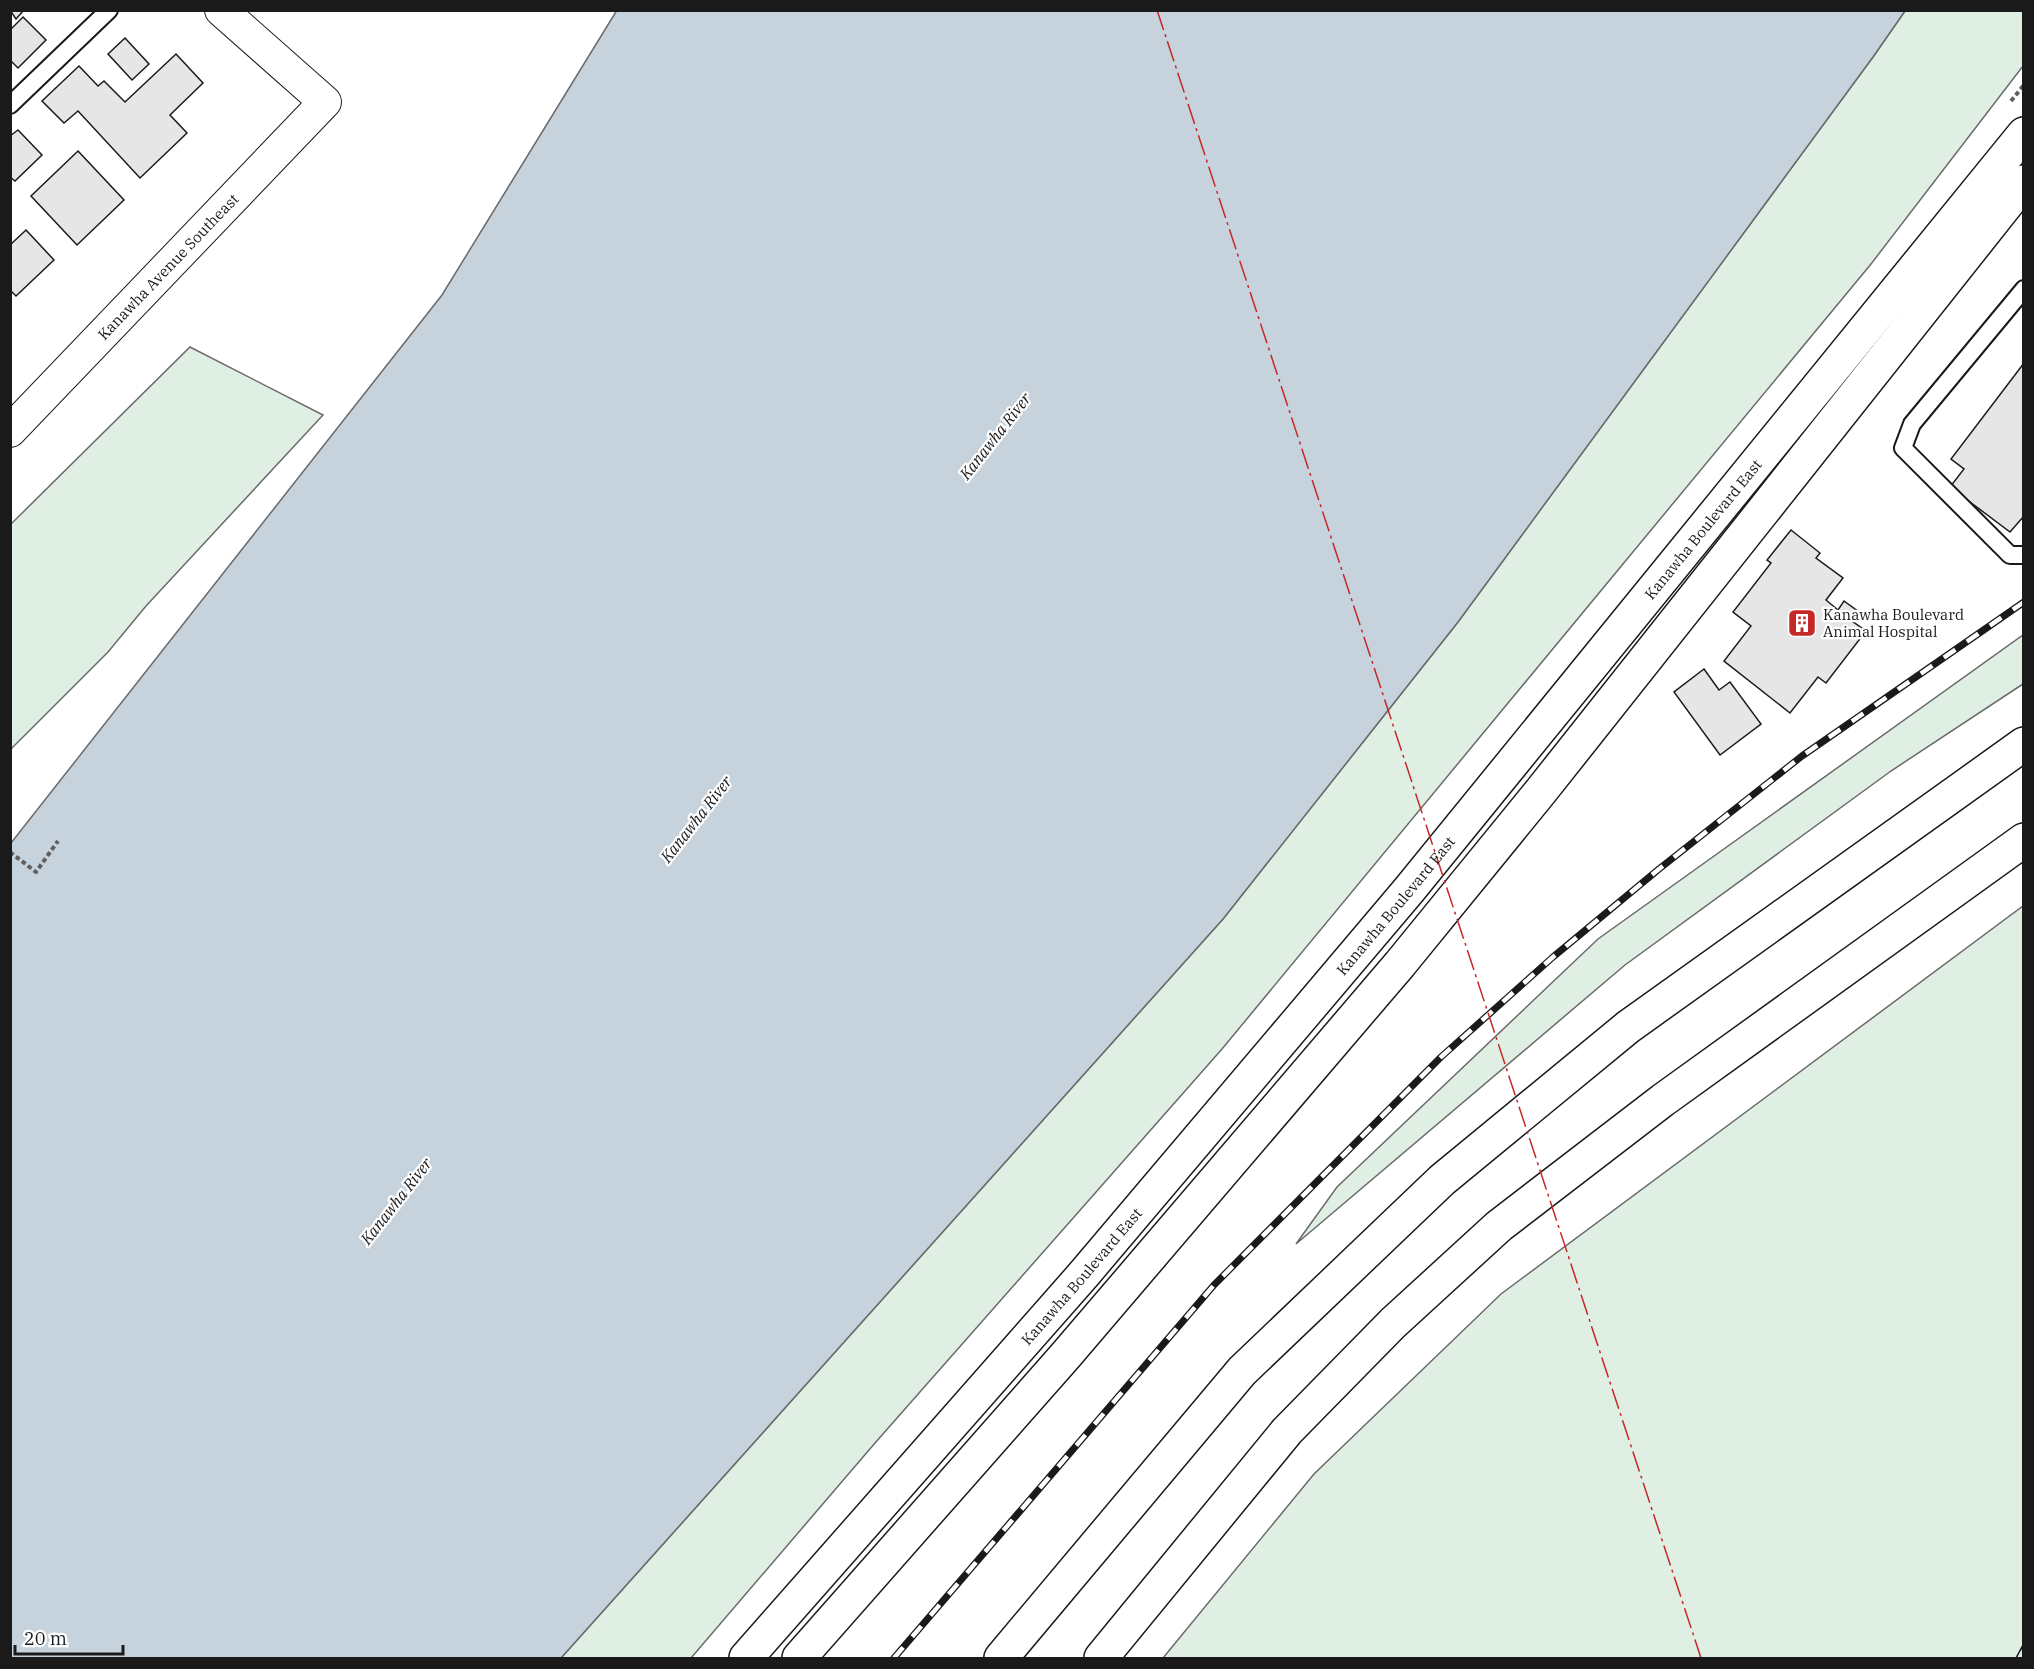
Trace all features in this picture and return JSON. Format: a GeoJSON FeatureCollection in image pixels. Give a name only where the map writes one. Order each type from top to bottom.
{"type":"FeatureCollection","features":[{"type":"Feature","properties":{"kind":"main road","name":"Kanawha Boulevard East"},"geometry":{"type":"LineString","coordinates":[[746,1659],[1084,1274],[1409,890],[2024,134]]}},
{"type":"Feature","properties":{"kind":"main road"},"geometry":{"type":"LineString","coordinates":[[799,1659],[1066,1355],[1400,964],[2024,182]]}},
{"type":"Feature","properties":{"kind":"main road"},"geometry":{"type":"LineString","coordinates":[[1001,1659],[1242,1371],[1442,1180],[1628,1027],[2024,744]]}},
{"type":"Feature","properties":{"kind":"main road"},"geometry":{"type":"LineString","coordinates":[[1101,1659],[1287,1431],[1393,1323],[1499,1226],[1664,1100],[2024,840]]}},
{"type":"Feature","properties":{"kind":"street","name":"Kanawha Avenue Southeast"},"geometry":{"type":"LineString","coordinates":[[10,431],[325,102],[221,10]]}},
{"type":"Feature","properties":{"kind":"lane"},"geometry":{"type":"LineString","coordinates":[[10,105],[109,10]]}},
{"type":"Feature","properties":{"kind":"lane"},"geometry":{"type":"LineString","coordinates":[[2024,289],[1912,424],[1903,448],[2010,555],[2024,555]]}},
{"type":"Feature","properties":{"kind":"path"},"geometry":{"type":"LineString","coordinates":[[10,852],[36,872],[58,841]]}},
{"type":"Feature","properties":{"kind":"green space"},"geometry":{"type":"Polygon","coordinates":[[[1905,11],[2023,11],[2023,66],[1871,264],[1222,1049],[875,1443],[691,1658],[561,1658],[1223,919],[1458,622],[1905,11]]]}},
{"type":"Feature","properties":{"kind":"green space"},"geometry":{"type":"Polygon","coordinates":[[[190,347],[323,415],[146,606],[108,652],[11,749],[11,524],[190,347]]]}},
{"type":"Feature","properties":{"kind":"green space"},"geometry":{"type":"Polygon","coordinates":[[[2023,635],[2023,684],[1891,771],[1625,965],[1296,1244],[1337,1187],[1598,939],[2023,635]]]}},
{"type":"Feature","properties":{"kind":"green space"},"geometry":{"type":"Polygon","coordinates":[[[2023,906],[2023,1658],[1163,1658],[1314,1474],[1501,1294],[2023,906]]]}},
{"type":"Feature","properties":{"kind":"water","name":"Kanawha River"},"geometry":{"type":"Polygon","coordinates":[[[617,10],[1905,11],[1458,622],[1223,919],[561,1658],[11,1658],[11,843],[442,295],[617,10]]]}},
{"type":"Feature","properties":{"kind":"building"},"geometry":{"type":"Polygon","coordinates":[[[10,10],[24,10],[16,19],[10,10]]]}},
{"type":"Feature","properties":{"kind":"building"},"geometry":{"type":"Polygon","coordinates":[[[23,17],[46,40],[18,68],[10,60],[10,30],[23,17]]]}},
{"type":"Feature","properties":{"kind":"building"},"geometry":{"type":"Polygon","coordinates":[[[125,38],[149,64],[132,80],[108,54],[125,38]]]}},
{"type":"Feature","properties":{"kind":"building"},"geometry":{"type":"Polygon","coordinates":[[[176,54],[203,83],[170,115],[187,133],[140,178],[78,111],[64,123],[42,101],[79,66],[98,86],[104,81],[125,102],[176,54]]]}},
{"type":"Feature","properties":{"kind":"building"},"geometry":{"type":"Polygon","coordinates":[[[18,130],[42,155],[15,181],[10,177],[10,136],[18,130]]]}},
{"type":"Feature","properties":{"kind":"building"},"geometry":{"type":"Polygon","coordinates":[[[78,151],[124,200],[77,245],[31,196],[78,151]]]}},
{"type":"Feature","properties":{"kind":"building"},"geometry":{"type":"Polygon","coordinates":[[[26,230],[54,260],[16,296],[10,290],[10,245],[26,230]]]}},
{"type":"Feature","properties":{"kind":"building"},"geometry":{"type":"Polygon","coordinates":[[[2024,363],[2024,516],[2010,532],[1950,487],[1964,469],[1951,459],[2024,363]]]}},
{"type":"Feature","properties":{"kind":"building","name":"Kanawha Boulevard Animal Hospital"},"geometry":{"type":"Polygon","coordinates":[[[1791,530],[1820,553],[1816,558],[1843,578],[1826,600],[1838,610],[1844,601],[1859,612],[1852,621],[1866,631],[1826,683],[1818,677],[1790,713],[1724,661],[1751,626],[1733,612],[1771,563],[1767,560],[1791,530]]]}},
{"type":"Feature","properties":{"kind":"building"},"geometry":{"type":"Polygon","coordinates":[[[1704,669],[1719,690],[1730,682],[1761,724],[1720,755],[1674,692],[1704,669]]]}},
{"type":"Feature","properties":{"kind":"building"},"geometry":{"type":"Polygon","coordinates":[[[2022,1647],[2024,1658],[2016,1658],[2022,1647]]]}},
{"type":"Feature","properties":{"kind":"railway"},"geometry":{"type":"LineString","coordinates":[[894,1658],[1214,1285],[1441,1057],[1553,957],[1659,869],[1802,756],[2024,602]]}},
{"type":"Feature","properties":{"kind":"power"},"geometry":{"type":"LineString","coordinates":[[1157,10],[1701,1658]]}},
{"type":"Feature","properties":{"kind":"place","name":"Kanawha Boulevard Animal Hospital"},"geometry":{"type":"Point","coordinates":[1802,623]}}]}
